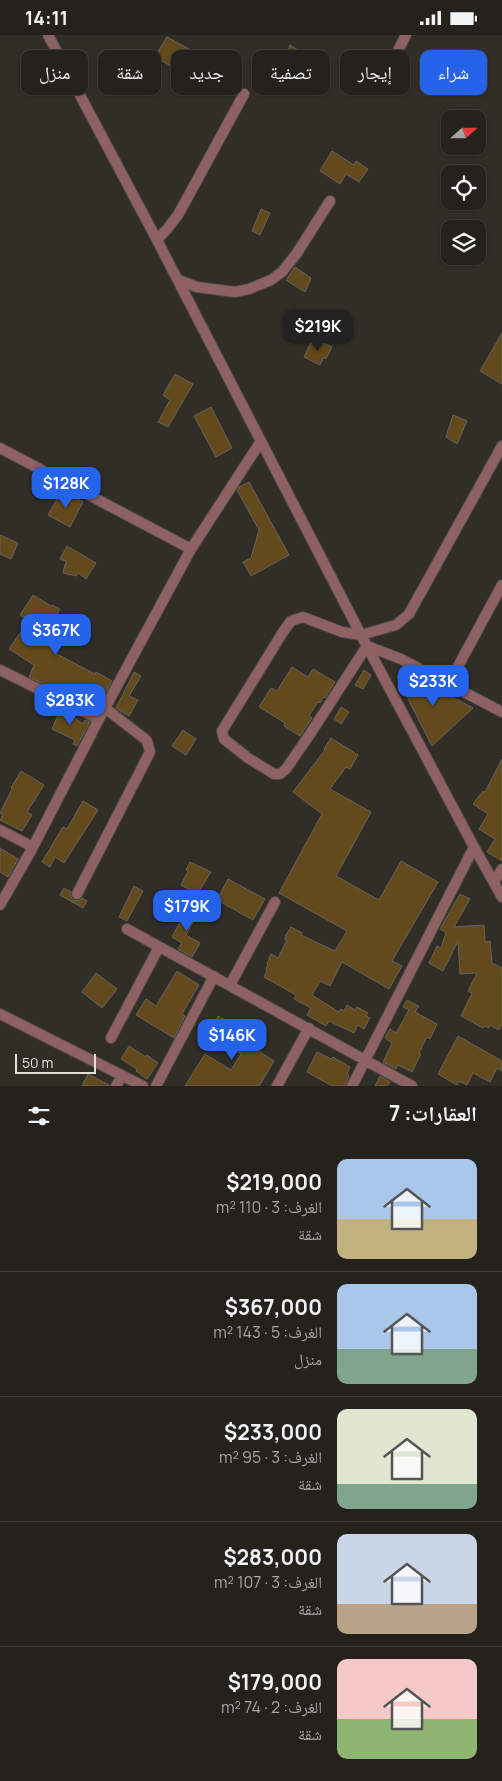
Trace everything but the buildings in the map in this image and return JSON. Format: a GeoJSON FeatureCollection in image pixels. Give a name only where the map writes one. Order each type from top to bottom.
{"type":"FeatureCollection","features":[{"type":"Feature","properties":{"kind":"street"},"geometry":{"type":"LineString","coordinates":[[48,35],[178,280],[361,635],[502,897]]}},
{"type":"Feature","properties":{"kind":"street"},"geometry":{"type":"LineString","coordinates":[[398,50],[406,35]]}},
{"type":"Feature","properties":{"kind":"street"},"geometry":{"type":"LineString","coordinates":[[157,240],[178,215],[244,94]]}},
{"type":"Feature","properties":{"kind":"street"},"geometry":{"type":"LineString","coordinates":[[178,280],[197,287],[235,292],[249,289],[271,280],[282,272],[297,253],[330,201]]}},
{"type":"Feature","properties":{"kind":"street"},"geometry":{"type":"LineString","coordinates":[[0,905],[33,847],[99,719],[191,549],[261,441]]}},
{"type":"Feature","properties":{"kind":"street"},"geometry":{"type":"LineString","coordinates":[[367,646],[310,734],[286,769],[280,774],[274,774],[265,770],[224,739],[222,731],[224,726],[291,621],[303,617],[342,633],[361,635],[396,625],[409,613],[502,446]]}},
{"type":"Feature","properties":{"kind":"street"},"geometry":{"type":"LineString","coordinates":[[0,448],[191,549]]}},
{"type":"Feature","properties":{"kind":"street"},"geometry":{"type":"LineString","coordinates":[[449,683],[502,585]]}},
{"type":"Feature","properties":{"kind":"street"},"geometry":{"type":"LineString","coordinates":[[367,646],[401,659],[502,713]]}},
{"type":"Feature","properties":{"kind":"street"},"geometry":{"type":"LineString","coordinates":[[0,670],[99,719]]}},
{"type":"Feature","properties":{"kind":"street"},"geometry":{"type":"LineString","coordinates":[[76,894],[150,752],[145,739],[105,708]]}},
{"type":"Feature","properties":{"kind":"street"},"geometry":{"type":"LineString","coordinates":[[0,829],[33,847]]}},
{"type":"Feature","properties":{"kind":"street"},"geometry":{"type":"LineString","coordinates":[[352,1086],[474,847]]}},
{"type":"Feature","properties":{"kind":"street"},"geometry":{"type":"LineString","coordinates":[[494,882],[502,869]]}},
{"type":"Feature","properties":{"kind":"street"},"geometry":{"type":"LineString","coordinates":[[230,985],[275,902]]}},
{"type":"Feature","properties":{"kind":"street"},"geometry":{"type":"LineString","coordinates":[[127,929],[412,1086]]}},
{"type":"Feature","properties":{"kind":"street"},"geometry":{"type":"LineString","coordinates":[[112,1038],[159,947]]}},
{"type":"Feature","properties":{"kind":"street"},"geometry":{"type":"LineString","coordinates":[[156,1086],[214,977]]}},
{"type":"Feature","properties":{"kind":"street"},"geometry":{"type":"LineString","coordinates":[[0,1014],[143,1086]]}},
{"type":"Feature","properties":{"kind":"street"},"geometry":{"type":"LineString","coordinates":[[277,1086],[309,1028]]}},
{"type":"Feature","properties":{"kind":"street"},"geometry":{"type":"LineString","coordinates":[[116,1086],[122,1076]]}}]}
